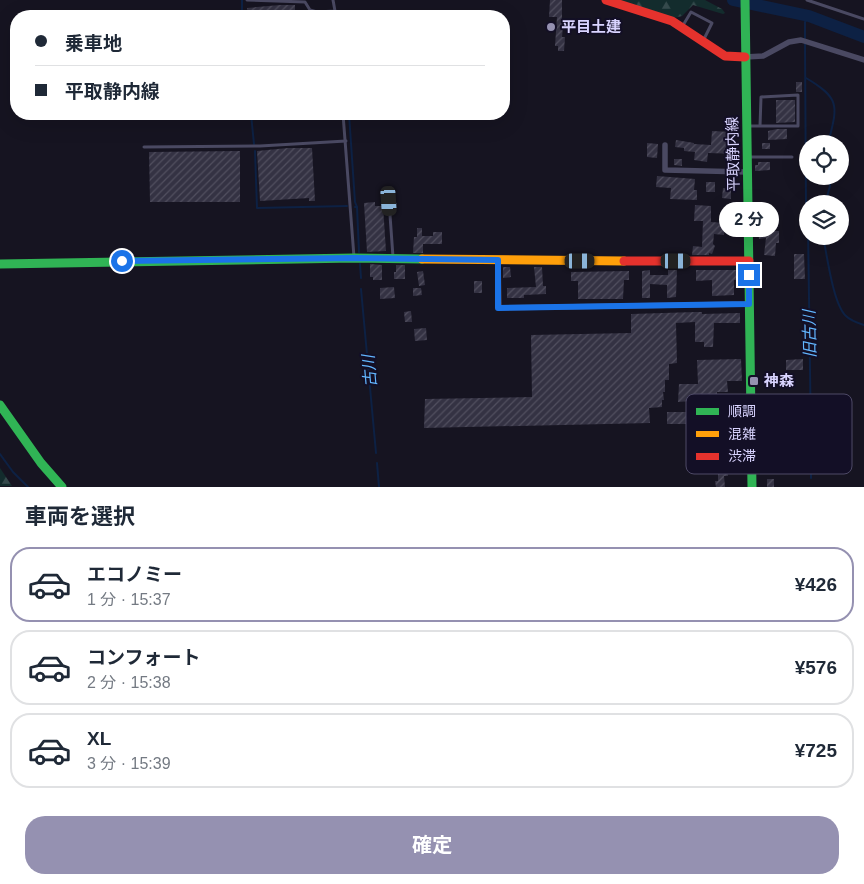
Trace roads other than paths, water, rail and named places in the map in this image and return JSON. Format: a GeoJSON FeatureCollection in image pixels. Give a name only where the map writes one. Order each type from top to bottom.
{"type":"FeatureCollection","features":[{"type":"Feature","properties":{"kind":"street"},"geometry":{"type":"LineString","coordinates":[[606,0],[672,21],[725,56],[763,56],[789,42],[801,40],[864,60]]}},
{"type":"Feature","properties":{"kind":"street","name":"平取静内線"},"geometry":{"type":"LineString","coordinates":[[745,0],[750,394]]}},
{"type":"Feature","properties":{"kind":"street"},"geometry":{"type":"LineString","coordinates":[[665,145],[665,170],[747,172]]}},
{"type":"Feature","properties":{"kind":"street"},"geometry":{"type":"LineString","coordinates":[[0,264],[354,258],[748,261]]}},
{"type":"Feature","properties":{"kind":"street"},"geometry":{"type":"LineString","coordinates":[[498,260],[498,308],[749,304]]}},
{"type":"Feature","properties":{"kind":"street"},"geometry":{"type":"LineString","coordinates":[[0,405],[41,463],[62,486]]}},
{"type":"Feature","properties":{"kind":"lane"},"geometry":{"type":"LineString","coordinates":[[247,0],[305,1]]}},
{"type":"Feature","properties":{"kind":"lane"},"geometry":{"type":"LineString","coordinates":[[807,0],[864,19]]}},
{"type":"Feature","properties":{"kind":"lane"},"geometry":{"type":"LineString","coordinates":[[682,27],[691,12],[712,23],[703,42]]}},
{"type":"Feature","properties":{"kind":"lane"},"geometry":{"type":"LineString","coordinates":[[746,126],[760,126],[798,126],[798,95],[761,97],[760,126]]}},
{"type":"Feature","properties":{"kind":"lane"},"geometry":{"type":"LineString","coordinates":[[344,120],[354,258]]}},
{"type":"Feature","properties":{"kind":"lane"},"geometry":{"type":"LineString","coordinates":[[144,147],[260,146],[346,141]]}},
{"type":"Feature","properties":{"kind":"lane"},"geometry":{"type":"LineString","coordinates":[[747,157],[792,157]]}},
{"type":"Feature","properties":{"kind":"lane"},"geometry":{"type":"LineString","coordinates":[[389,201],[394,258]]}},
{"type":"Feature","properties":{"kind":"waterway","name":"古川"},"geometry":{"type":"LineString","coordinates":[[242,0],[242,10]]}},
{"type":"Feature","properties":{"kind":"waterway"},"geometry":{"type":"LineString","coordinates":[[733,0],[809,16],[864,37]]}},
{"type":"Feature","properties":{"kind":"waterway","name":"旧古川"},"geometry":{"type":"LineString","coordinates":[[805,39],[805,22],[809,16]]}},
{"type":"Feature","properties":{"kind":"waterway","name":"旧古川"},"geometry":{"type":"LineString","coordinates":[[805,44],[806,195]]}},
{"type":"Feature","properties":{"kind":"waterway"},"geometry":{"type":"LineString","coordinates":[[806,78],[826,92],[834,105],[830,135]]}},
{"type":"Feature","properties":{"kind":"waterway","name":"古川"},"geometry":{"type":"LineString","coordinates":[[252,120],[254,144]]}},
{"type":"Feature","properties":{"kind":"waterway"},"geometry":{"type":"LineString","coordinates":[[349,120],[355,202],[357,207]]}},
{"type":"Feature","properties":{"kind":"waterway","name":"古川"},"geometry":{"type":"LineString","coordinates":[[255,151],[257,208],[347,206]]}},
{"type":"Feature","properties":{"kind":"waterway"},"geometry":{"type":"LineString","coordinates":[[828,195],[830,185]]}},
{"type":"Feature","properties":{"kind":"waterway","name":"古川"},"geometry":{"type":"LineString","coordinates":[[355,207],[357,207],[359,252]]}},
{"type":"Feature","properties":{"kind":"waterway","name":"旧古川"},"geometry":{"type":"LineString","coordinates":[[808,245],[810,394]]}},
{"type":"Feature","properties":{"kind":"waterway"},"geometry":{"type":"LineString","coordinates":[[825,245],[834,290],[841,310],[850,319],[864,325]]}},
{"type":"Feature","properties":{"kind":"waterway","name":"古川"},"geometry":{"type":"LineString","coordinates":[[360,264],[361,278]]}},
{"type":"Feature","properties":{"kind":"waterway","name":"古川"},"geometry":{"type":"LineString","coordinates":[[361,289],[376,453]]}},
{"type":"Feature","properties":{"kind":"waterway"},"geometry":{"type":"LineString","coordinates":[[0,454],[13,472],[28,487]]}},
{"type":"Feature","properties":{"kind":"waterway","name":"古川"},"geometry":{"type":"LineString","coordinates":[[377,463],[379,487]]}},
{"type":"Feature","properties":{"kind":"place","name":"平目土建"},"geometry":{"type":"Point","coordinates":[551,27]}},
{"type":"Feature","properties":{"kind":"place","name":"神森"},"geometry":{"type":"Point","coordinates":[754,381]}}]}
